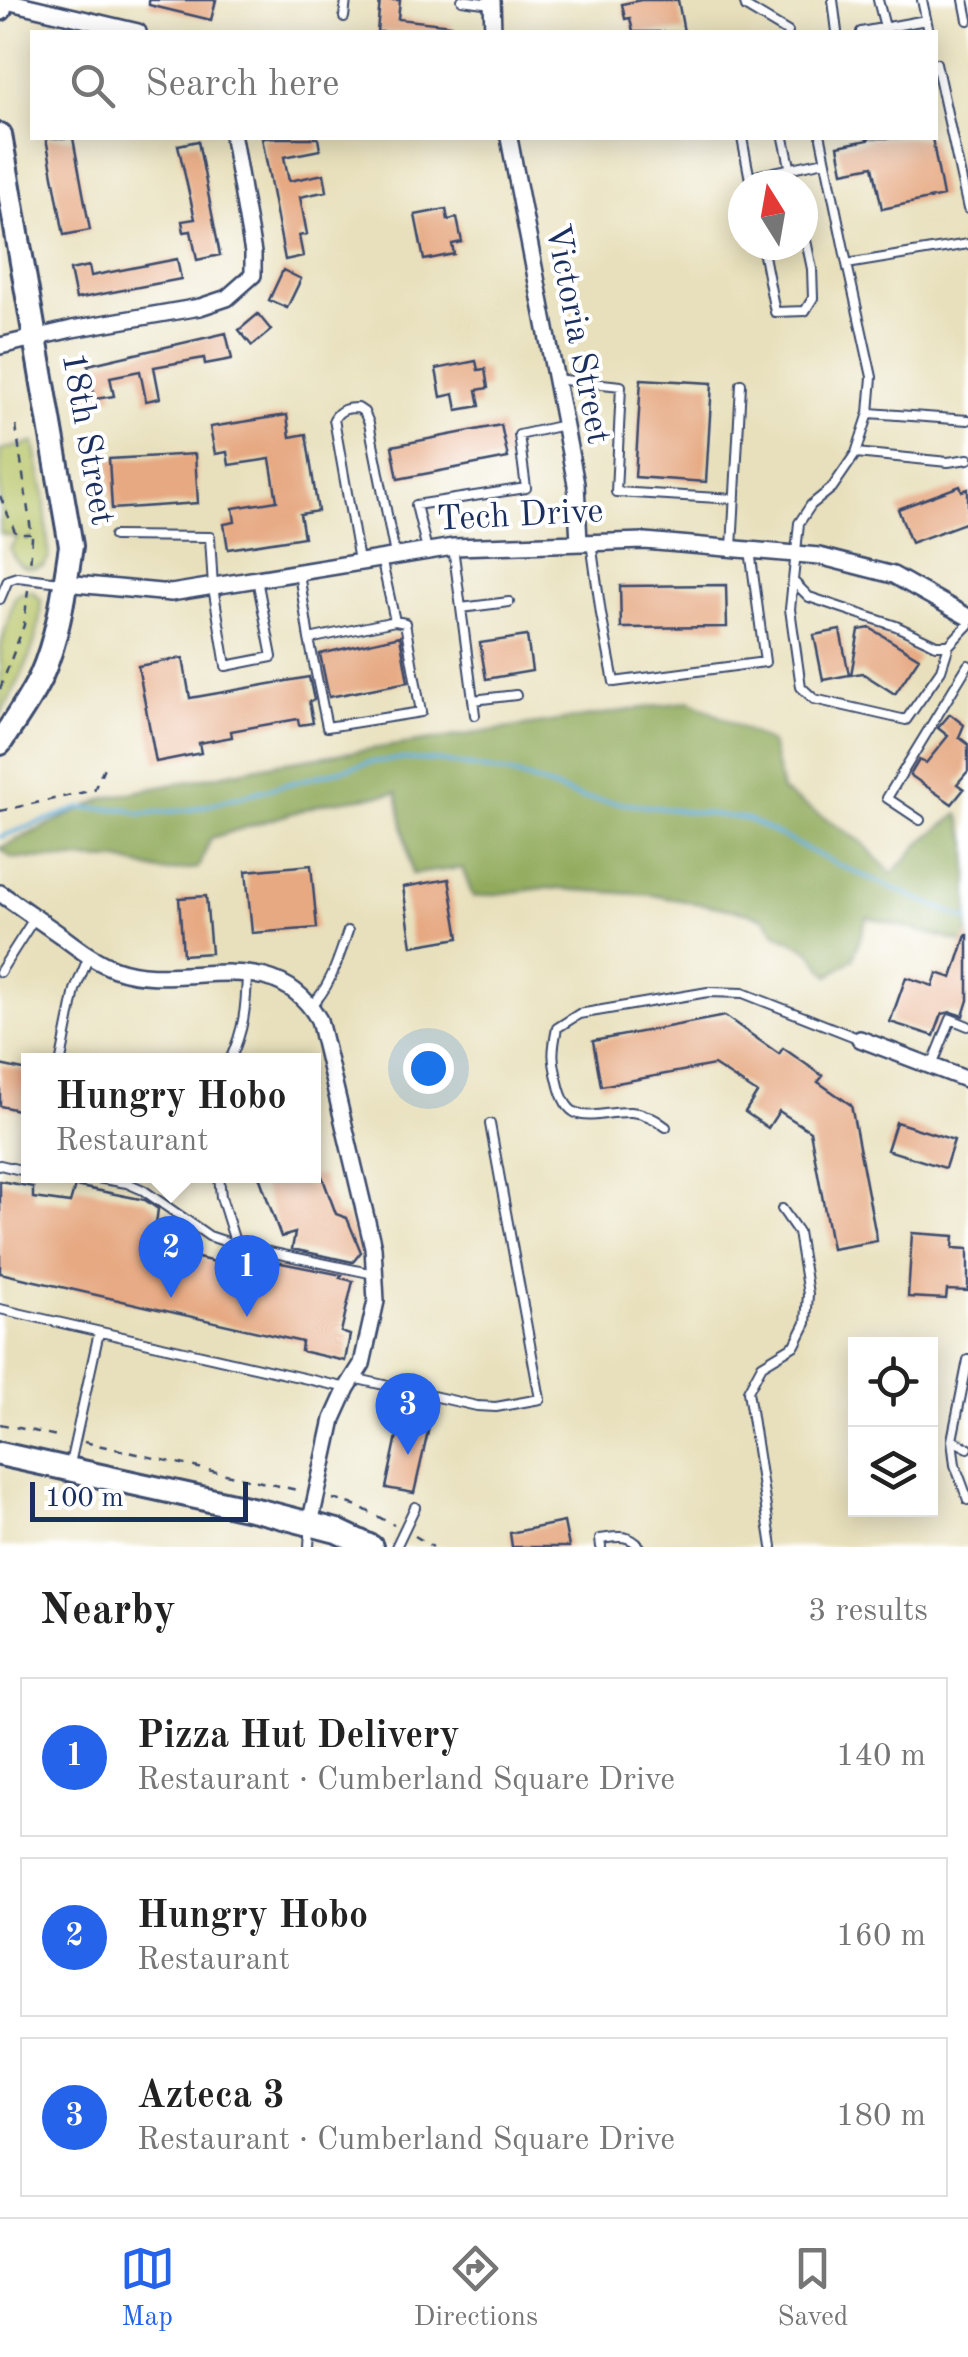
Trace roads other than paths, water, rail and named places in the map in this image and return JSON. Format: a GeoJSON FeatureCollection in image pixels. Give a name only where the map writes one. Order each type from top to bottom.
{"type":"FeatureCollection","features":[{"type":"Feature","properties":{"kind":"street"},"geometry":{"type":"LineString","coordinates":[[0,9],[1,0],[129,30]]}},
{"type":"Feature","properties":{"kind":"street"},"geometry":{"type":"LineString","coordinates":[[491,2],[493,30]]}},
{"type":"Feature","properties":{"kind":"street","name":"18th Street"},"geometry":{"type":"LineString","coordinates":[[0,134],[70,546],[61,613],[42,673],[0,743]]}},
{"type":"Feature","properties":{"kind":"street"},"geometry":{"type":"LineString","coordinates":[[0,346],[200,307],[227,298],[242,286],[253,275],[253,253],[233,140]]}},
{"type":"Feature","properties":{"kind":"street","name":"Victoria Street"},"geometry":{"type":"LineString","coordinates":[[509,140],[585,542]]}},
{"type":"Feature","properties":{"kind":"street","name":"Tech Drive"},"geometry":{"type":"LineString","coordinates":[[65,583],[172,593],[453,547],[645,541],[820,556],[893,575],[968,617]]}},
{"type":"Feature","properties":{"kind":"street"},"geometry":{"type":"LineString","coordinates":[[0,894],[109,967],[133,974],[247,974],[274,980],[311,1006],[319,1020],[374,1247],[376,1274],[373,1320],[362,1364],[333,1420],[309,1535]]}},
{"type":"Feature","properties":{"kind":"street"},"geometry":{"type":"LineString","coordinates":[[860,1039],[968,1080]]}},
{"type":"Feature","properties":{"kind":"street"},"geometry":{"type":"LineString","coordinates":[[0,1454],[70,1469],[309,1535],[336,1531],[371,1547]]}},
{"type":"Feature","properties":{"kind":"lane"},"geometry":{"type":"LineString","coordinates":[[344,17],[346,0]]}},
{"type":"Feature","properties":{"kind":"lane"},"geometry":{"type":"LineString","coordinates":[[462,0],[491,2]]}},
{"type":"Feature","properties":{"kind":"lane"},"geometry":{"type":"LineString","coordinates":[[833,0],[838,30]]}},
{"type":"Feature","properties":{"kind":"lane"},"geometry":{"type":"LineString","coordinates":[[878,0],[885,28]]}},
{"type":"Feature","properties":{"kind":"lane"},"geometry":{"type":"LineString","coordinates":[[922,0],[928,30]]}},
{"type":"Feature","properties":{"kind":"lane"},"geometry":{"type":"LineString","coordinates":[[964,0],[968,20]]}},
{"type":"Feature","properties":{"kind":"lane"},"geometry":{"type":"LineString","coordinates":[[743,2],[785,30]]}},
{"type":"Feature","properties":{"kind":"lane"},"geometry":{"type":"LineString","coordinates":[[763,30],[769,20]]}},
{"type":"Feature","properties":{"kind":"lane"},"geometry":{"type":"LineString","coordinates":[[873,30],[926,20]]}},
{"type":"Feature","properties":{"kind":"lane"},"geometry":{"type":"LineString","coordinates":[[938,72],[968,209]]}},
{"type":"Feature","properties":{"kind":"lane"},"geometry":{"type":"LineString","coordinates":[[742,140],[748,170]]}},
{"type":"Feature","properties":{"kind":"lane"},"geometry":{"type":"LineString","coordinates":[[784,140],[790,169]]}},
{"type":"Feature","properties":{"kind":"lane"},"geometry":{"type":"LineString","coordinates":[[821,140],[872,377],[868,413],[856,453],[832,488],[811,505],[799,523],[790,609],[800,686],[814,698],[906,720],[941,670],[948,645],[968,626]]}},
{"type":"Feature","properties":{"kind":"lane"},"geometry":{"type":"LineString","coordinates":[[787,170],[825,160]]}},
{"type":"Feature","properties":{"kind":"lane"},"geometry":{"type":"LineString","coordinates":[[847,264],[968,244]]}},
{"type":"Feature","properties":{"kind":"lane"},"geometry":{"type":"LineString","coordinates":[[765,260],[775,312],[805,311],[814,298],[810,260]]}},
{"type":"Feature","properties":{"kind":"lane"},"geometry":{"type":"LineString","coordinates":[[554,379],[621,386],[616,492],[734,499]]}},
{"type":"Feature","properties":{"kind":"lane"},"geometry":{"type":"LineString","coordinates":[[732,548],[742,384]]}},
{"type":"Feature","properties":{"kind":"lane"},"geometry":{"type":"LineString","coordinates":[[359,561],[334,419],[348,408],[358,408],[370,422],[395,621]]}},
{"type":"Feature","properties":{"kind":"lane"},"geometry":{"type":"LineString","coordinates":[[868,413],[968,420]]}},
{"type":"Feature","properties":{"kind":"lane"},"geometry":{"type":"LineString","coordinates":[[427,550],[416,504],[526,488],[519,435],[564,425]]}},
{"type":"Feature","properties":{"kind":"lane"},"geometry":{"type":"LineString","coordinates":[[856,453],[948,462],[968,458]]}},
{"type":"Feature","properties":{"kind":"lane"},"geometry":{"type":"LineString","coordinates":[[114,536],[210,536],[213,587],[226,666],[272,657],[257,579]]}},
{"type":"Feature","properties":{"kind":"lane"},"geometry":{"type":"LineString","coordinates":[[585,542],[614,682],[765,662],[750,550]]}},
{"type":"Feature","properties":{"kind":"lane"},"geometry":{"type":"LineString","coordinates":[[453,547],[475,716]]}},
{"type":"Feature","properties":{"kind":"lane"},"geometry":{"type":"LineString","coordinates":[[298,572],[309,639],[325,724],[421,712],[405,624],[395,621],[309,639]]}},
{"type":"Feature","properties":{"kind":"lane"},"geometry":{"type":"LineString","coordinates":[[0,600],[8,580],[17,576],[65,583]]}},
{"type":"Feature","properties":{"kind":"lane"},"geometry":{"type":"LineString","coordinates":[[794,582],[809,597],[896,626],[936,645],[948,645]]}},
{"type":"Feature","properties":{"kind":"lane"},"geometry":{"type":"LineString","coordinates":[[461,608],[508,602]]}},
{"type":"Feature","properties":{"kind":"lane"},"geometry":{"type":"LineString","coordinates":[[920,820],[886,798],[968,665]]}},
{"type":"Feature","properties":{"kind":"lane"},"geometry":{"type":"LineString","coordinates":[[472,700],[516,694]]}},
{"type":"Feature","properties":{"kind":"lane"},"geometry":{"type":"LineString","coordinates":[[0,972],[35,917]]}},
{"type":"Feature","properties":{"kind":"lane"},"geometry":{"type":"LineString","coordinates":[[311,1006],[333,971],[348,930]]}},
{"type":"Feature","properties":{"kind":"lane"},"geometry":{"type":"LineString","coordinates":[[62,1053],[75,990],[90,956]]}},
{"type":"Feature","properties":{"kind":"lane"},"geometry":{"type":"LineString","coordinates":[[233,1053],[246,1015],[247,974]]}},
{"type":"Feature","properties":{"kind":"lane"},"geometry":{"type":"LineString","coordinates":[[666,1126],[652,1117],[631,1112],[586,1116],[572,1112],[561,1097],[551,1054],[557,1028],[579,1014],[708,992],[743,993],[860,1039]]}},
{"type":"Feature","properties":{"kind":"lane"},"geometry":{"type":"LineString","coordinates":[[932,1066],[951,1020],[968,1026]]}},
{"type":"Feature","properties":{"kind":"lane"},"geometry":{"type":"LineString","coordinates":[[0,1309],[477,1406],[496,1407],[540,1399],[490,1124]]}},
{"type":"Feature","properties":{"kind":"lane"},"geometry":{"type":"LineString","coordinates":[[130,1183],[209,1236],[376,1274]]}},
{"type":"Feature","properties":{"kind":"lane"},"geometry":{"type":"LineString","coordinates":[[220,1183],[236,1245]]}},
{"type":"Feature","properties":{"kind":"lane"},"geometry":{"type":"LineString","coordinates":[[772,1547],[748,1390],[762,1366],[795,1345],[806,1323],[808,1294],[798,1232],[782,1209]]}},
{"type":"Feature","properties":{"kind":"lane"},"geometry":{"type":"LineString","coordinates":[[70,1469],[99,1332]]}},
{"type":"Feature","properties":{"kind":"lane"},"geometry":{"type":"LineString","coordinates":[[968,1360],[952,1440],[955,1465],[968,1500]]}},
{"type":"Feature","properties":{"kind":"lane"},"geometry":{"type":"LineString","coordinates":[[952,1440],[968,1448]]}},
{"type":"Feature","properties":{"kind":"lane"},"geometry":{"type":"LineString","coordinates":[[396,1547],[414,1507]]}},
{"type":"Feature","properties":{"kind":"lane"},"geometry":{"type":"LineString","coordinates":[[601,1547],[600,1539],[621,1536],[640,1547]]}},
{"type":"Feature","properties":{"kind":"waterway"},"geometry":{"type":"LineString","coordinates":[[0,837],[80,808],[127,809],[139,814],[189,810],[371,762],[440,761],[513,774],[582,798],[747,819],[836,864],[968,920]]}},
{"type":"Feature","properties":{"kind":"place","name":"Hungry Hobo"},"geometry":{"type":"Point","coordinates":[171,1298]}},
{"type":"Feature","properties":{"kind":"place","name":"Pizza Hut Delivery"},"geometry":{"type":"Point","coordinates":[247,1317]}},
{"type":"Feature","properties":{"kind":"place","name":"Azteca 3"},"geometry":{"type":"Point","coordinates":[408,1455]}}]}
